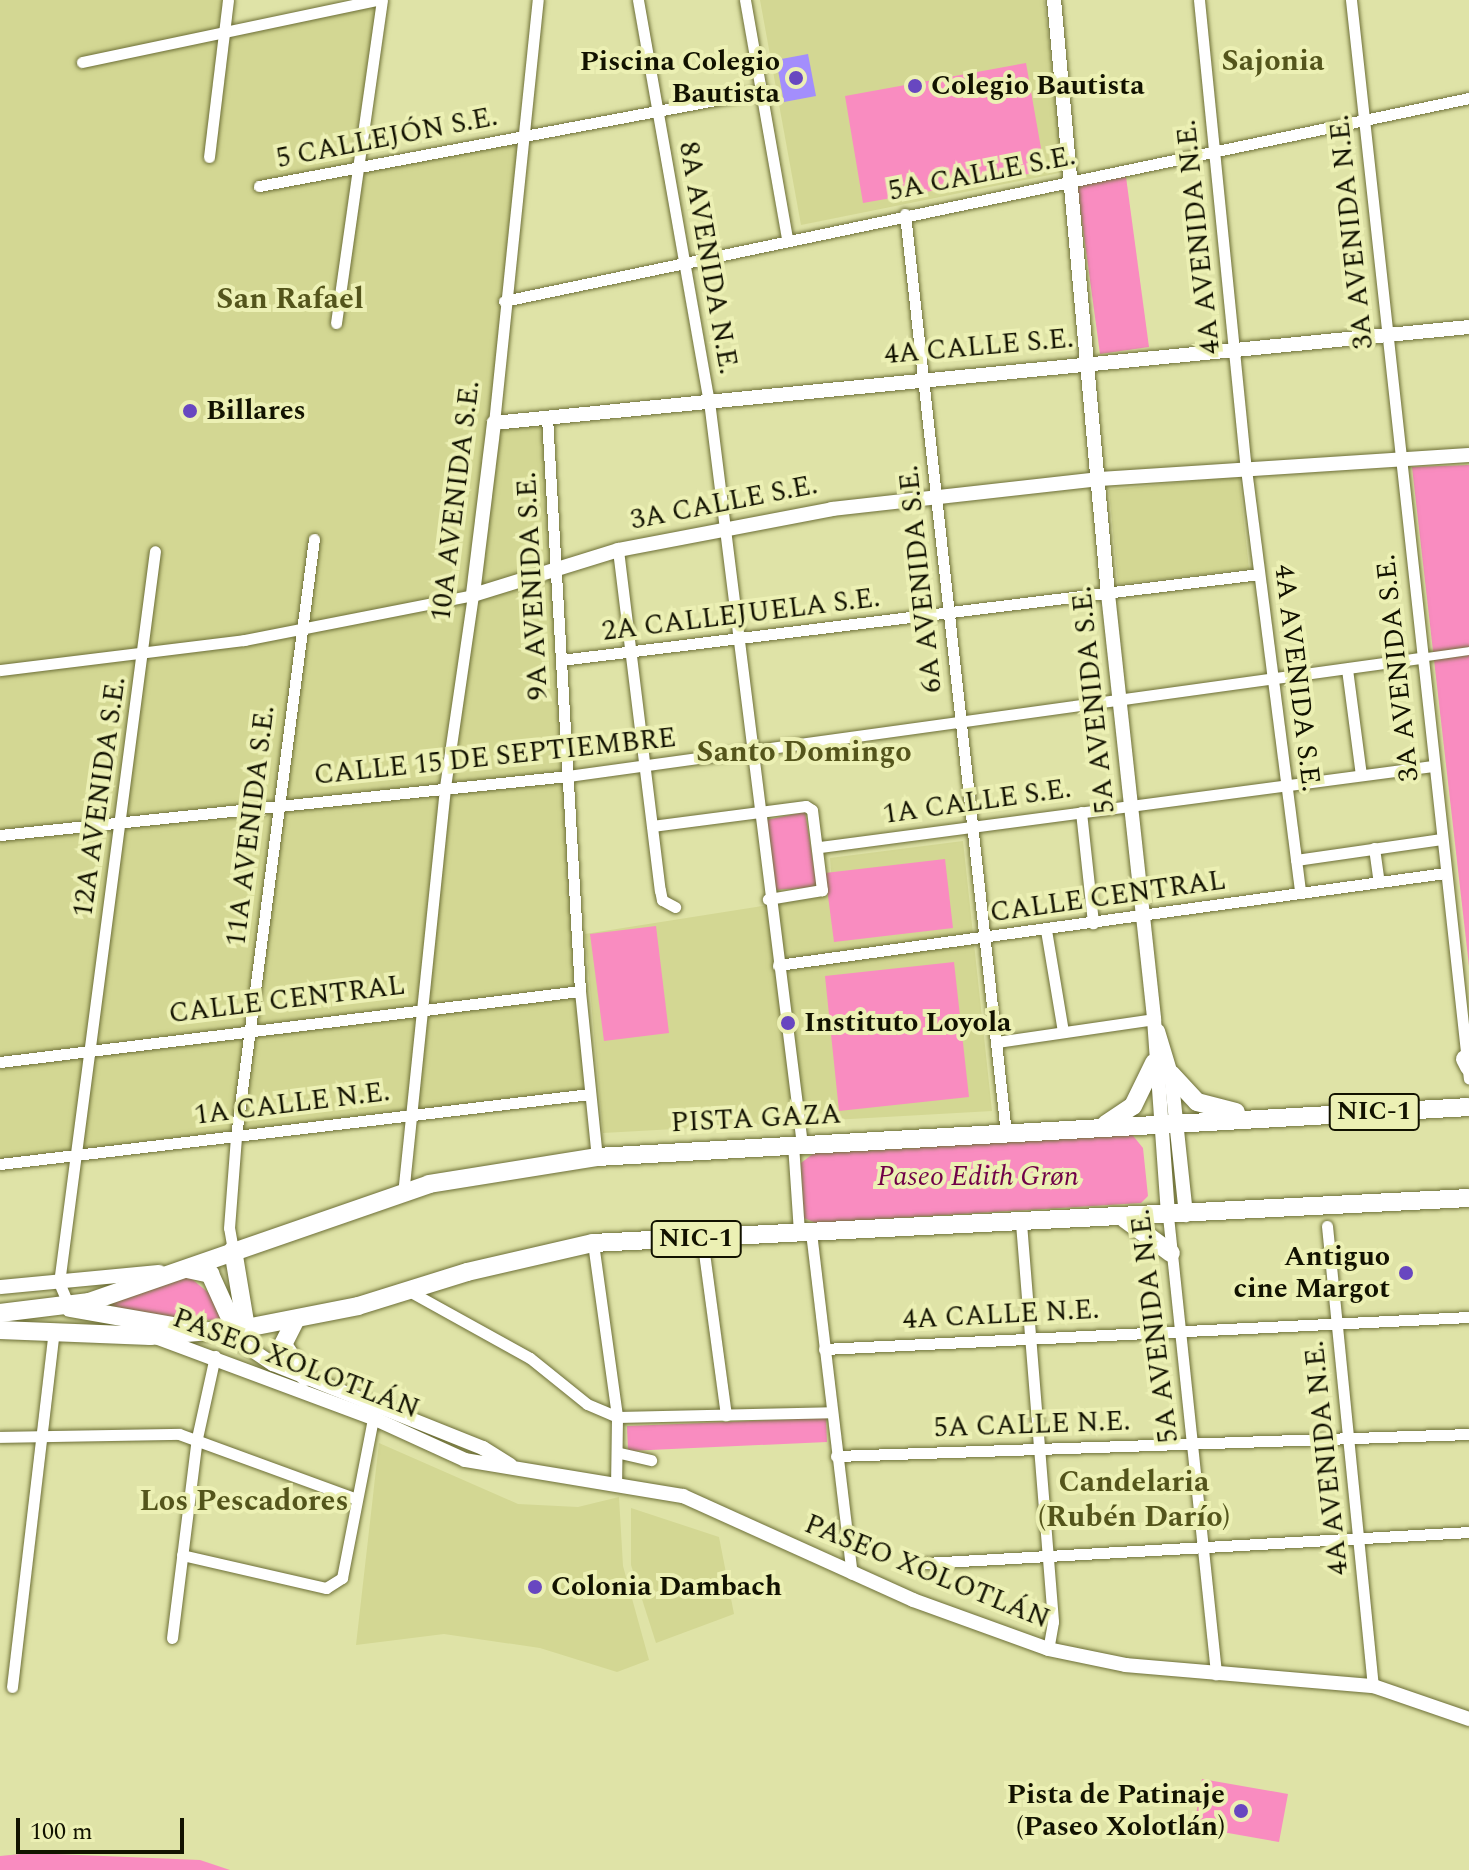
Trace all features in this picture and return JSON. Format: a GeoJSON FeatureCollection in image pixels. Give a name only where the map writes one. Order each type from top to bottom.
{"type":"FeatureCollection","features":[{"type":"Feature","properties":{"kind":"highway"},"geometry":{"type":"LineString","coordinates":[[1093,1128],[1133,1106],[1154,1063]]}},
{"type":"Feature","properties":{"kind":"highway"},"geometry":{"type":"LineString","coordinates":[[1171,1074],[1203,1105],[1279,1117]]}},
{"type":"Feature","properties":{"kind":"highway","name":"PISTA GAZA"},"geometry":{"type":"LineString","coordinates":[[69,1307],[187,1269],[233,1250],[403,1192],[597,1157],[1469,1107]]}},
{"type":"Feature","properties":{"kind":"highway","name":"NIC-1"},"geometry":{"type":"LineString","coordinates":[[0,1330],[150,1336],[240,1329],[296,1319],[593,1243],[1125,1219],[1469,1198]]}},
{"type":"Feature","properties":{"kind":"highway"},"geometry":{"type":"LineString","coordinates":[[1125,1219],[1171,1253]]}},
{"type":"Feature","properties":{"kind":"highway"},"geometry":{"type":"LineString","coordinates":[[233,1250],[240,1329]]}},
{"type":"Feature","properties":{"kind":"highway"},"geometry":{"type":"LineString","coordinates":[[187,1269],[210,1274],[240,1329]]}},
{"type":"Feature","properties":{"kind":"highway"},"geometry":{"type":"LineString","coordinates":[[69,1307],[213,1332]]}},
{"type":"Feature","properties":{"kind":"highway","name":"NIC-1"},"geometry":{"type":"LineString","coordinates":[[0,1313],[69,1307]]}},
{"type":"Feature","properties":{"kind":"highway"},"geometry":{"type":"LineString","coordinates":[[296,1319],[283,1345],[305,1377]]}},
{"type":"Feature","properties":{"kind":"street"},"geometry":{"type":"LineString","coordinates":[[209,157],[228,0]]}},
{"type":"Feature","properties":{"kind":"street"},"geometry":{"type":"LineString","coordinates":[[82,62],[380,0],[361,169],[336,323]]}},
{"type":"Feature","properties":{"kind":"street","name":"10A AVENIDA S.E."},"geometry":{"type":"LineString","coordinates":[[403,1192],[408,1114],[445,788],[494,423],[504,301],[538,0]]}},
{"type":"Feature","properties":{"kind":"street","name":"8A AVENIDA N.E."},"geometry":{"type":"LineString","coordinates":[[638,0],[709,401],[739,641],[749,753],[778,965],[805,1233],[824,1349],[852,1574]]}},
{"type":"Feature","properties":{"kind":"street"},"geometry":{"type":"LineString","coordinates":[[745,0],[787,238]]}},
{"type":"Feature","properties":{"kind":"street"},"geometry":{"type":"LineString","coordinates":[[1054,0],[1099,479]]}},
{"type":"Feature","properties":{"kind":"street","name":"4A AVENIDA N.E."},"geometry":{"type":"LineString","coordinates":[[1199,0],[1246,469]]}},
{"type":"Feature","properties":{"kind":"street","name":"3A AVENIDA N.E."},"geometry":{"type":"LineString","coordinates":[[1351,0],[1400,458]]}},
{"type":"Feature","properties":{"kind":"street","name":"5 CALLEJÓN S.E."},"geometry":{"type":"LineString","coordinates":[[259,186],[763,91]]}},
{"type":"Feature","properties":{"kind":"street","name":"5A CALLE S.E."},"geometry":{"type":"LineString","coordinates":[[504,301],[787,238],[1469,98]]}},
{"type":"Feature","properties":{"kind":"street","name":"6A AVENIDA S.E."},"geometry":{"type":"LineString","coordinates":[[905,214],[1006,1133]]}},
{"type":"Feature","properties":{"kind":"street","name":"4A CALLE S.E."},"geometry":{"type":"LineString","coordinates":[[494,423],[924,378],[1469,327]]}},
{"type":"Feature","properties":{"kind":"street","name":"9A AVENIDA S.E."},"geometry":{"type":"LineString","coordinates":[[547,417],[580,991],[597,1157]]}},
{"type":"Feature","properties":{"kind":"street","name":"3A CALLE S.E."},"geometry":{"type":"LineString","coordinates":[[0,670],[144,654],[301,629],[473,595],[618,550],[725,526],[1099,479],[1469,455]]}},
{"type":"Feature","properties":{"kind":"street","name":"3A AVENIDA S.E."},"geometry":{"type":"LineString","coordinates":[[1400,458],[1445,873]]}},
{"type":"Feature","properties":{"kind":"street","name":"4A AVENIDA S.E."},"geometry":{"type":"LineString","coordinates":[[1246,469],[1300,893]]}},
{"type":"Feature","properties":{"kind":"street","name":"5A AVENIDA S.E."},"geometry":{"type":"LineString","coordinates":[[1099,479],[1108,594],[1143,916]]}},
{"type":"Feature","properties":{"kind":"street","name":"11A AVENIDA S.E."},"geometry":{"type":"LineString","coordinates":[[233,1250],[229,1228],[236,1136],[314,539]]}},
{"type":"Feature","properties":{"kind":"street"},"geometry":{"type":"LineString","coordinates":[[618,550],[662,900],[675,907]]}},
{"type":"Feature","properties":{"kind":"street","name":"12A AVENIDA S.E."},"geometry":{"type":"LineString","coordinates":[[59,1283],[144,654],[155,551]]}},
{"type":"Feature","properties":{"kind":"street","name":"2A CALLEJUELA S.E."},"geometry":{"type":"LineString","coordinates":[[561,660],[739,641],[1259,574]]}},
{"type":"Feature","properties":{"kind":"street","name":"CALLE 15 DE SEPTIEMBRE"},"geometry":{"type":"LineString","coordinates":[[0,835],[568,776],[1120,703],[1469,651]]}},
{"type":"Feature","properties":{"kind":"street"},"geometry":{"type":"LineString","coordinates":[[1347,669],[1361,775]]}},
{"type":"Feature","properties":{"kind":"street","name":"1A CALLE S.E."},"geometry":{"type":"LineString","coordinates":[[820,847],[1433,766]]}},
{"type":"Feature","properties":{"kind":"street"},"geometry":{"type":"LineString","coordinates":[[652,826],[806,806],[816,817],[822,890],[768,899]]}},
{"type":"Feature","properties":{"kind":"street"},"geometry":{"type":"LineString","coordinates":[[1081,812],[1093,923]]}},
{"type":"Feature","properties":{"kind":"street"},"geometry":{"type":"LineString","coordinates":[[1296,860],[1441,839]]}},
{"type":"Feature","properties":{"kind":"street"},"geometry":{"type":"LineString","coordinates":[[1374,848],[1379,882]]}},
{"type":"Feature","properties":{"kind":"street"},"geometry":{"type":"LineString","coordinates":[[1445,873],[1469,1079]]}},
{"type":"Feature","properties":{"kind":"street","name":"CALLE CENTRAL"},"geometry":{"type":"LineString","coordinates":[[778,965],[985,939],[1445,873]]}},
{"type":"Feature","properties":{"kind":"street","name":"5A AVENIDA N.E."},"geometry":{"type":"LineString","coordinates":[[1143,916],[1154,1019],[1154,1063],[1167,1124],[1177,1215],[1171,1253],[1195,1445],[1202,1550],[1216,1674]]}},
{"type":"Feature","properties":{"kind":"street"},"geometry":{"type":"LineString","coordinates":[[1046,930],[1063,1032]]}},
{"type":"Feature","properties":{"kind":"street","name":"CALLE CENTRAL"},"geometry":{"type":"LineString","coordinates":[[0,1062],[420,1008],[580,991]]}},
{"type":"Feature","properties":{"kind":"street"},"geometry":{"type":"LineString","coordinates":[[997,1042],[1154,1019]]}},
{"type":"Feature","properties":{"kind":"street","name":"5A AVENIDA N.E."},"geometry":{"type":"LineString","coordinates":[[1154,1019],[1171,1074],[1167,1124]]}},
{"type":"Feature","properties":{"kind":"street","name":"1A CALLE N.E."},"geometry":{"type":"LineString","coordinates":[[0,1164],[590,1094]]}},
{"type":"Feature","properties":{"kind":"street"},"geometry":{"type":"LineString","coordinates":[[1021,1223],[1049,1558],[1053,1622],[1048,1649]]}},
{"type":"Feature","properties":{"kind":"street","name":"4A AVENIDA N.E."},"geometry":{"type":"LineString","coordinates":[[1327,1226],[1373,1686]]}},
{"type":"Feature","properties":{"kind":"street"},"geometry":{"type":"LineString","coordinates":[[702,1238],[726,1415]]}},
{"type":"Feature","properties":{"kind":"street"},"geometry":{"type":"LineString","coordinates":[[593,1243],[617,1417],[620,1453],[616,1485]]}},
{"type":"Feature","properties":{"kind":"street"},"geometry":{"type":"LineString","coordinates":[[0,1287],[187,1269]]}},
{"type":"Feature","properties":{"kind":"street"},"geometry":{"type":"LineString","coordinates":[[59,1283],[69,1307]]}},
{"type":"Feature","properties":{"kind":"street"},"geometry":{"type":"LineString","coordinates":[[409,1291],[530,1358],[587,1404],[617,1417],[831,1412]]}},
{"type":"Feature","properties":{"kind":"street","name":"4A CALLE N.E."},"geometry":{"type":"LineString","coordinates":[[824,1349],[1469,1317]]}},
{"type":"Feature","properties":{"kind":"street","name":"PASEO XOLOTLÁN"},"geometry":{"type":"LineString","coordinates":[[240,1329],[257,1355],[483,1448],[514,1468]]}},
{"type":"Feature","properties":{"kind":"street"},"geometry":{"type":"LineString","coordinates":[[12,1687],[54,1332]]}},
{"type":"Feature","properties":{"kind":"street","name":"PASEO XOLOTLÁN"},"geometry":{"type":"LineString","coordinates":[[150,1336],[215,1356],[373,1418],[465,1460],[683,1496],[852,1574],[980,1627],[1048,1649],[1126,1665],[1373,1686],[1469,1719]]}},
{"type":"Feature","properties":{"kind":"street"},"geometry":{"type":"LineString","coordinates":[[172,1638],[197,1438],[215,1356]]}},
{"type":"Feature","properties":{"kind":"street"},"geometry":{"type":"LineString","coordinates":[[182,1555],[326,1588],[342,1578],[373,1418]]}},
{"type":"Feature","properties":{"kind":"street","name":"5A CALLE N.E."},"geometry":{"type":"LineString","coordinates":[[836,1456],[1469,1434]]}},
{"type":"Feature","properties":{"kind":"street"},"geometry":{"type":"LineString","coordinates":[[0,1437],[197,1438],[357,1499]]}},
{"type":"Feature","properties":{"kind":"street"},"geometry":{"type":"LineString","coordinates":[[620,1453],[651,1460]]}},
{"type":"Feature","properties":{"kind":"street"},"geometry":{"type":"LineString","coordinates":[[925,1563],[1202,1550],[1469,1532]]}},
{"type":"Feature","properties":{"kind":"shaded area"},"geometry":{"type":"Polygon","coordinates":[[[0,0],[228,0],[225,29],[377,0],[361,168],[523,137],[494,422],[547,417],[590,1094],[0,1164],[0,0]]]}},
{"type":"Feature","properties":{"kind":"shaded area","name":"Colegio Bautista"},"geometry":{"type":"Polygon","coordinates":[[[760,0],[1044,0],[1064,172],[801,225],[760,0]]]}},
{"type":"Feature","properties":{"kind":"shaded area","name":"Piscina Colegio Bautista"},"geometry":{"type":"Polygon","coordinates":[[[808,54],[816,96],[784,102],[776,60],[808,54]]]}},
{"type":"Feature","properties":{"kind":"shaded area"},"geometry":{"type":"Polygon","coordinates":[[[1239,476],[1249,569],[1118,584],[1109,490],[1239,476]]]}},
{"type":"Feature","properties":{"kind":"shaded area","name":"Instituto Loyola"},"geometry":{"type":"Polygon","coordinates":[[[963,841],[992,1111],[603,1133],[585,934],[833,895],[830,858],[963,841]]]}},
{"type":"Feature","properties":{"kind":"shaded area"},"geometry":{"type":"Polygon","coordinates":[[[379,1443],[518,1504],[578,1507],[619,1497],[623,1566],[649,1660],[617,1672],[540,1648],[444,1634],[356,1645],[379,1443]]]}},
{"type":"Feature","properties":{"kind":"shaded area"},"geometry":{"type":"Polygon","coordinates":[[[631,1508],[719,1537],[734,1614],[656,1643],[631,1565],[631,1508]]]}},
{"type":"Feature","properties":{"kind":"green space"},"geometry":{"type":"Polygon","coordinates":[[[1026,63],[1045,171],[863,203],[845,96],[1026,63]]]}},
{"type":"Feature","properties":{"kind":"green space"},"geometry":{"type":"Polygon","coordinates":[[[1126,177],[1149,347],[1100,354],[1077,184],[1126,177]]]}},
{"type":"Feature","properties":{"kind":"green space"},"geometry":{"type":"Polygon","coordinates":[[[1469,465],[1469,966],[1412,467],[1469,465]]]}},
{"type":"Feature","properties":{"kind":"green space"},"geometry":{"type":"Polygon","coordinates":[[[805,812],[817,887],[774,890],[766,820],[805,812]]]}},
{"type":"Feature","properties":{"kind":"green space"},"geometry":{"type":"Polygon","coordinates":[[[945,859],[953,928],[834,942],[825,873],[945,859]]]}},
{"type":"Feature","properties":{"kind":"green space"},"geometry":{"type":"Polygon","coordinates":[[[656,926],[669,1033],[604,1041],[590,934],[656,926]]]}},
{"type":"Feature","properties":{"kind":"green space"},"geometry":{"type":"Polygon","coordinates":[[[954,962],[969,1097],[839,1111],[825,976],[954,962]]]}},
{"type":"Feature","properties":{"kind":"green space","name":"Paseo Edith Grøn"},"geometry":{"type":"Polygon","coordinates":[[[1130,1132],[1143,1148],[1148,1196],[1141,1203],[816,1223],[804,1218],[801,1163],[814,1153],[920,1148],[931,1141],[1130,1132]]]}},
{"type":"Feature","properties":{"kind":"green space"},"geometry":{"type":"Polygon","coordinates":[[[187,1275],[216,1299],[225,1321],[97,1311],[96,1306],[187,1275]]]}},
{"type":"Feature","properties":{"kind":"green space"},"geometry":{"type":"Polygon","coordinates":[[[826,1418],[827,1442],[628,1451],[627,1426],[826,1418]]]}},
{"type":"Feature","properties":{"kind":"green space","name":"Pista de Patinaje (Paseo Xolotlán)"},"geometry":{"type":"Polygon","coordinates":[[[1202,1779],[1288,1794],[1279,1842],[1194,1827],[1202,1779]]]}},
{"type":"Feature","properties":{"kind":"green space"},"geometry":{"type":"Polygon","coordinates":[[[31,1853],[200,1860],[230,1870],[0,1870],[0,1856],[31,1853]]]}},
{"type":"Feature","properties":{"kind":"place","name":"Piscina Colegio Bautista"},"geometry":{"type":"Point","coordinates":[796,78]}},
{"type":"Feature","properties":{"kind":"place","name":"Colegio Bautista"},"geometry":{"type":"Point","coordinates":[915,86]}},
{"type":"Feature","properties":{"kind":"place","name":"Billares"},"geometry":{"type":"Point","coordinates":[190,411]}},
{"type":"Feature","properties":{"kind":"place","name":"Instituto Loyola"},"geometry":{"type":"Point","coordinates":[788,1023]}},
{"type":"Feature","properties":{"kind":"place","name":"Antiguo cine Margot"},"geometry":{"type":"Point","coordinates":[1406,1273]}},
{"type":"Feature","properties":{"kind":"place","name":"Colonia Dambach"},"geometry":{"type":"Point","coordinates":[535,1587]}},
{"type":"Feature","properties":{"kind":"place","name":"Pista de Patinaje (Paseo Xolotlán)"},"geometry":{"type":"Point","coordinates":[1241,1811]}},
{"type":"Feature","properties":{"kind":"district","name":"Sajonia"},"geometry":{"type":"Point","coordinates":[1273,61]}},
{"type":"Feature","properties":{"kind":"district","name":"San Rafael"},"geometry":{"type":"Point","coordinates":[290,299]}},
{"type":"Feature","properties":{"kind":"district","name":"Santo Domingo"},"geometry":{"type":"Point","coordinates":[804,752]}},
{"type":"Feature","properties":{"kind":"district","name":"Candelaria (Rubén Darío)"},"geometry":{"type":"Point","coordinates":[1134,1499]}},
{"type":"Feature","properties":{"kind":"district","name":"Los Pescadores"},"geometry":{"type":"Point","coordinates":[244,1501]}}]}
